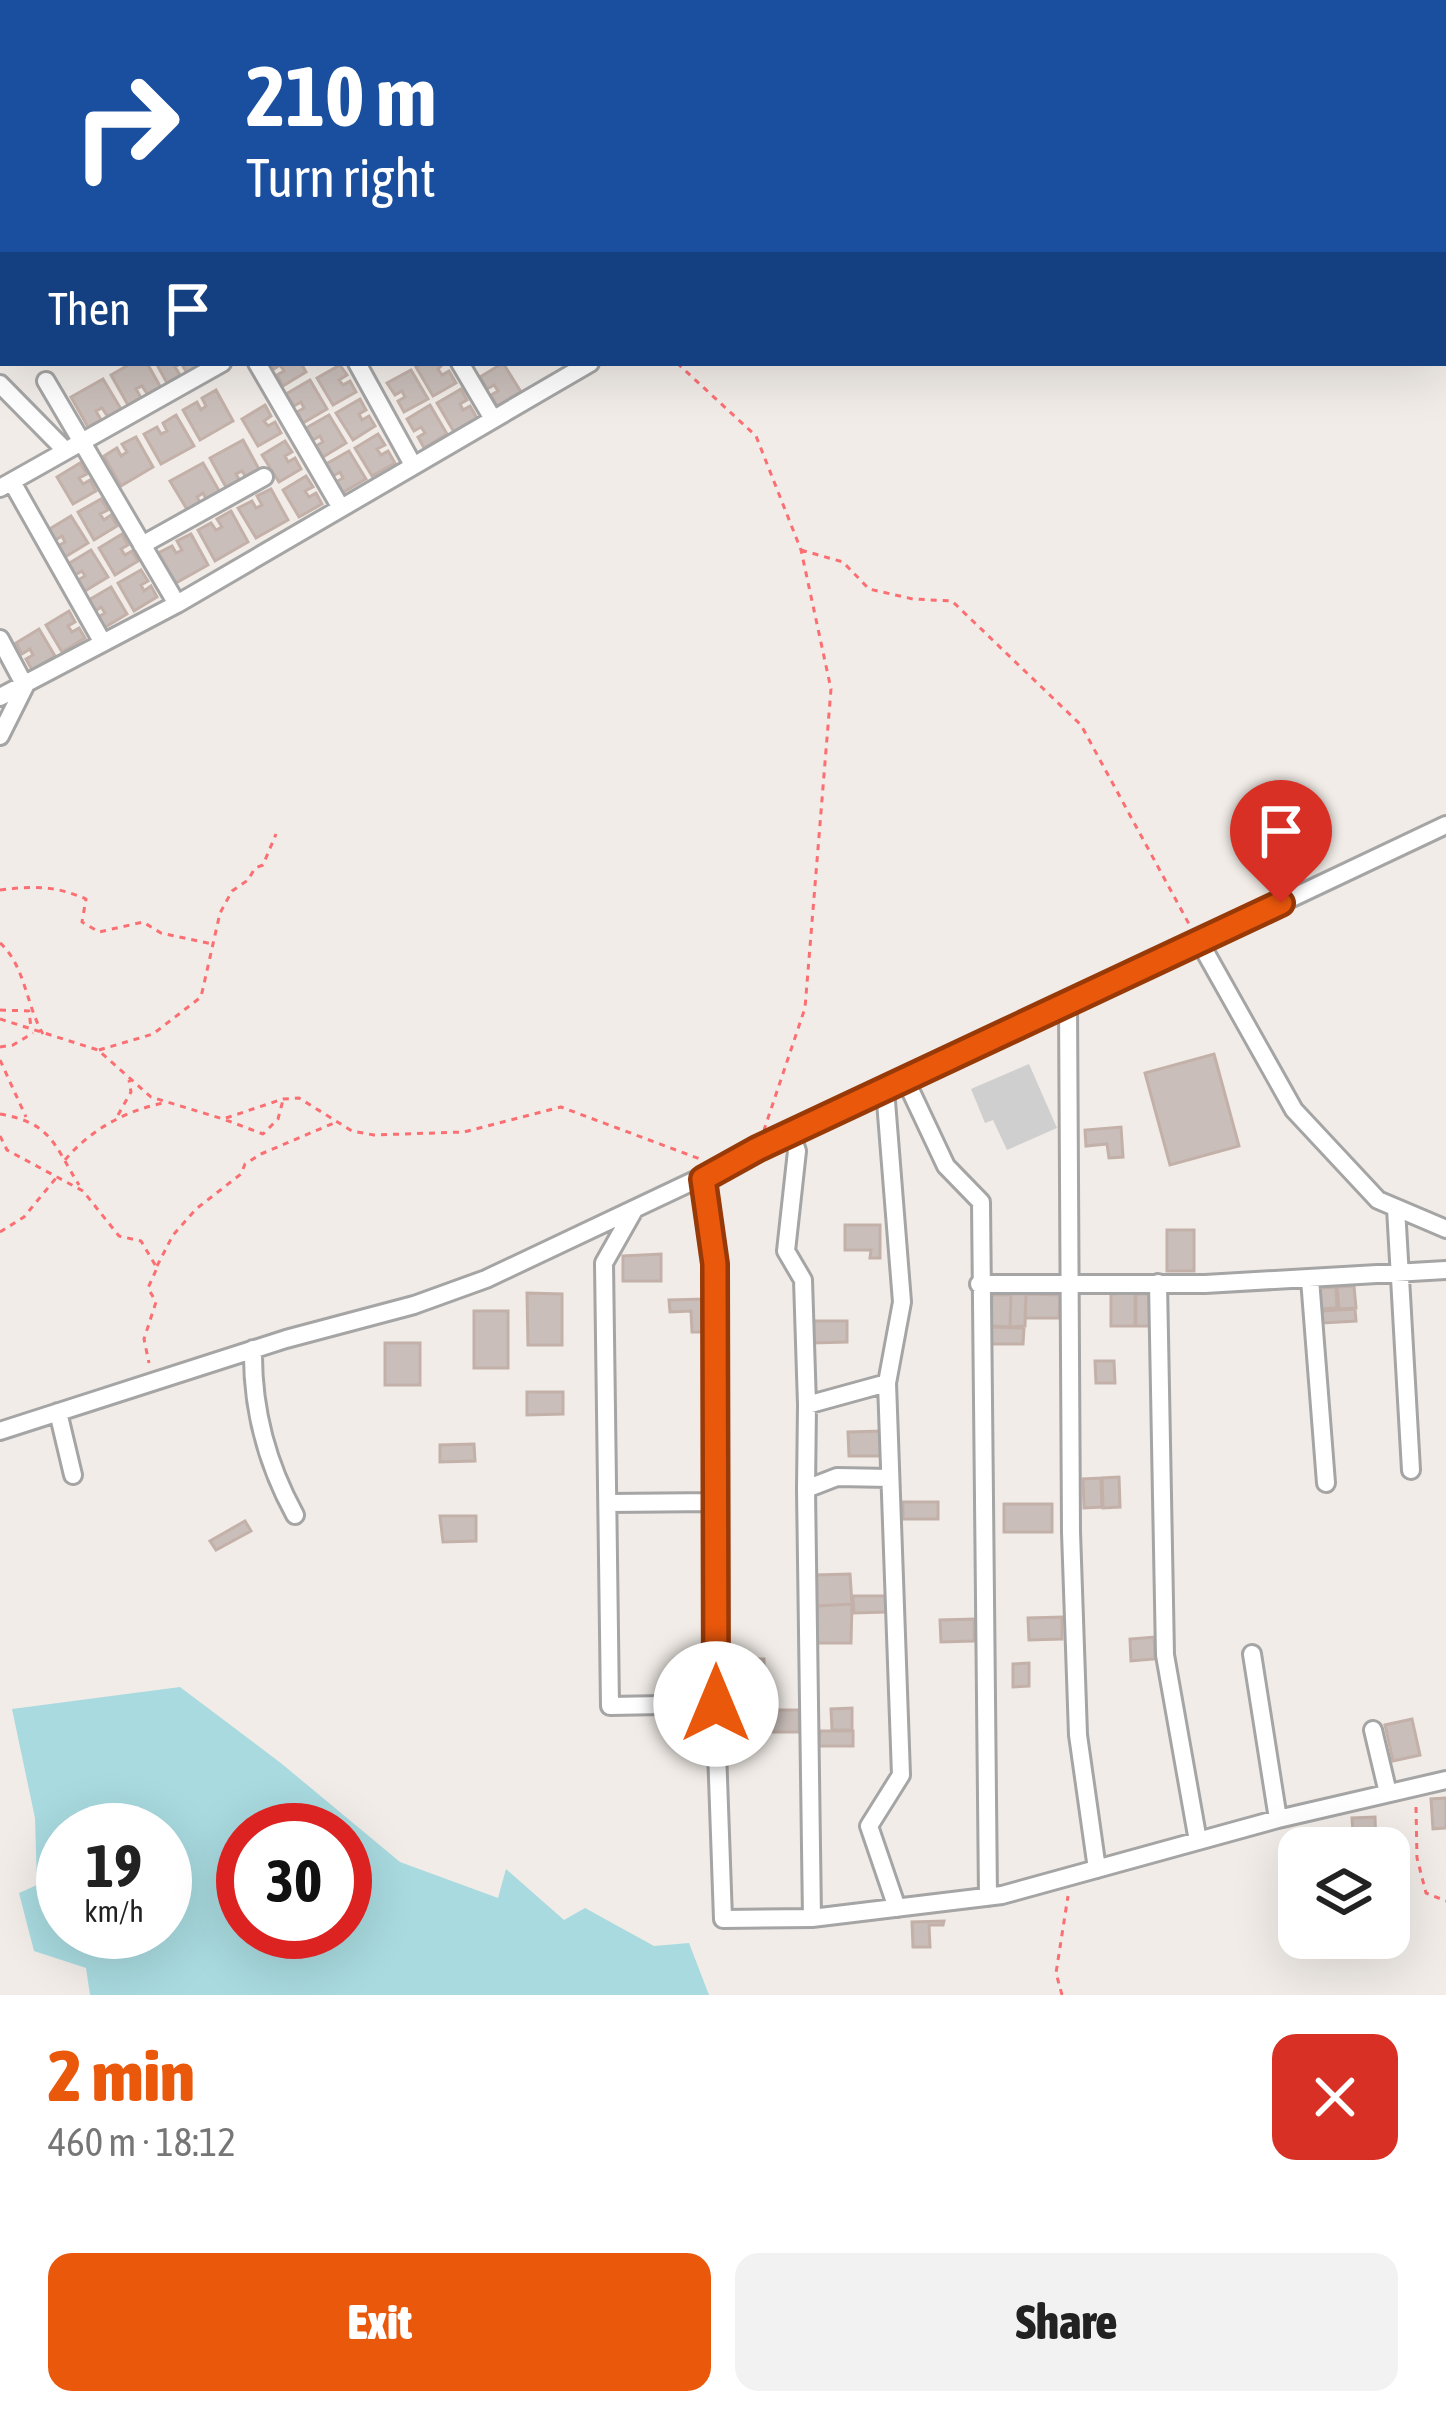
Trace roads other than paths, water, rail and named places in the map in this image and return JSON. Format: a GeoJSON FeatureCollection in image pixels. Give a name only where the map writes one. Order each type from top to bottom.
{"type":"FeatureCollection","features":[{"type":"Feature","properties":{"kind":"street"},"geometry":{"type":"LineString","coordinates":[[103,643],[6,485],[217,366]]}},
{"type":"Feature","properties":{"kind":"street"},"geometry":{"type":"LineString","coordinates":[[259,366],[341,508]]}},
{"type":"Feature","properties":{"kind":"street"},"geometry":{"type":"LineString","coordinates":[[360,366],[413,465]]}},
{"type":"Feature","properties":{"kind":"street"},"geometry":{"type":"LineString","coordinates":[[462,366],[493,418]]}},
{"type":"Feature","properties":{"kind":"street"},"geometry":{"type":"LineString","coordinates":[[0,697],[177,604],[584,366]]}},
{"type":"Feature","properties":{"kind":"street"},"geometry":{"type":"LineString","coordinates":[[46,381],[73,445],[177,604]]}},
{"type":"Feature","properties":{"kind":"street"},"geometry":{"type":"LineString","coordinates":[[0,384],[58,439],[73,445]]}},
{"type":"Feature","properties":{"kind":"street"},"geometry":{"type":"LineString","coordinates":[[142,545],[264,477]]}},
{"type":"Feature","properties":{"kind":"street"},"geometry":{"type":"LineString","coordinates":[[0,639],[25,686]]}},
{"type":"Feature","properties":{"kind":"street"},"geometry":{"type":"LineString","coordinates":[[0,736],[25,686]]}},
{"type":"Feature","properties":{"kind":"street"},"geometry":{"type":"LineString","coordinates":[[0,1431],[485,1279],[1446,825]]}},
{"type":"Feature","properties":{"kind":"street"},"geometry":{"type":"LineString","coordinates":[[1199,941],[1294,1110],[1378,1200],[1446,1229]]}},
{"type":"Feature","properties":{"kind":"street"},"geometry":{"type":"LineString","coordinates":[[1068,1003],[1071,1532],[1078,1735],[1097,1869]]}},
{"type":"Feature","properties":{"kind":"street"},"geometry":{"type":"LineString","coordinates":[[905,1079],[946,1166],[981,1202],[988,1898]]}},
{"type":"Feature","properties":{"kind":"street"},"geometry":{"type":"LineString","coordinates":[[885,1089],[902,1302],[886,1382],[901,1775],[869,1826],[897,1908]]}},
{"type":"Feature","properties":{"kind":"street"},"geometry":{"type":"LineString","coordinates":[[791,1133],[797,1151],[786,1252],[803,1280],[807,1405],[812,1918]]}},
{"type":"Feature","properties":{"kind":"street"},"geometry":{"type":"LineString","coordinates":[[703,1179],[715,1264],[716,1704],[723,1918],[812,1918],[988,1898],[1278,1819],[1446,1780]]}},
{"type":"Feature","properties":{"kind":"street"},"geometry":{"type":"LineString","coordinates":[[635,1208],[604,1263],[610,1706],[716,1704]]}},
{"type":"Feature","properties":{"kind":"street"},"geometry":{"type":"LineString","coordinates":[[1396,1208],[1411,1471]]}},
{"type":"Feature","properties":{"kind":"street"},"geometry":{"type":"LineString","coordinates":[[979,1284],[1310,1279],[1446,1270]]}},
{"type":"Feature","properties":{"kind":"street"},"geometry":{"type":"LineString","coordinates":[[1310,1279],[1327,1483]]}},
{"type":"Feature","properties":{"kind":"street"},"geometry":{"type":"LineString","coordinates":[[1158,1283],[1166,1655],[1198,1841]]}},
{"type":"Feature","properties":{"kind":"street"},"geometry":{"type":"LineString","coordinates":[[253,1349],[252,1378],[263,1434],[274,1477],[295,1515]]}},
{"type":"Feature","properties":{"kind":"street"},"geometry":{"type":"LineString","coordinates":[[807,1405],[886,1382]]}},
{"type":"Feature","properties":{"kind":"street"},"geometry":{"type":"LineString","coordinates":[[58,1412],[73,1475]]}},
{"type":"Feature","properties":{"kind":"street"},"geometry":{"type":"LineString","coordinates":[[806,1489],[837,1477],[890,1478]]}},
{"type":"Feature","properties":{"kind":"street"},"geometry":{"type":"LineString","coordinates":[[608,1503],[715,1502]]}},
{"type":"Feature","properties":{"kind":"street"},"geometry":{"type":"LineString","coordinates":[[1252,1654],[1278,1819]]}},
{"type":"Feature","properties":{"kind":"street"},"geometry":{"type":"LineString","coordinates":[[1373,1730],[1388,1793]]}},
{"type":"Feature","properties":{"kind":"water"},"geometry":{"type":"Polygon","coordinates":[[[180,1687],[329,1803],[216,1803],[216,1959],[372,1959],[372,1839],[400,1862],[498,1898],[506,1869],[564,1920],[585,1908],[654,1946],[689,1943],[709,1995],[90,1995],[86,1968],[58,1959],[192,1959],[192,1803],[36,1803],[36,1852],[35,1818],[12,1709],[180,1687]]]}},
{"type":"Feature","properties":{"kind":"water"},"geometry":{"type":"Polygon","coordinates":[[[36,1885],[36,1952],[34,1951],[19,1893],[36,1885]]]}}]}
